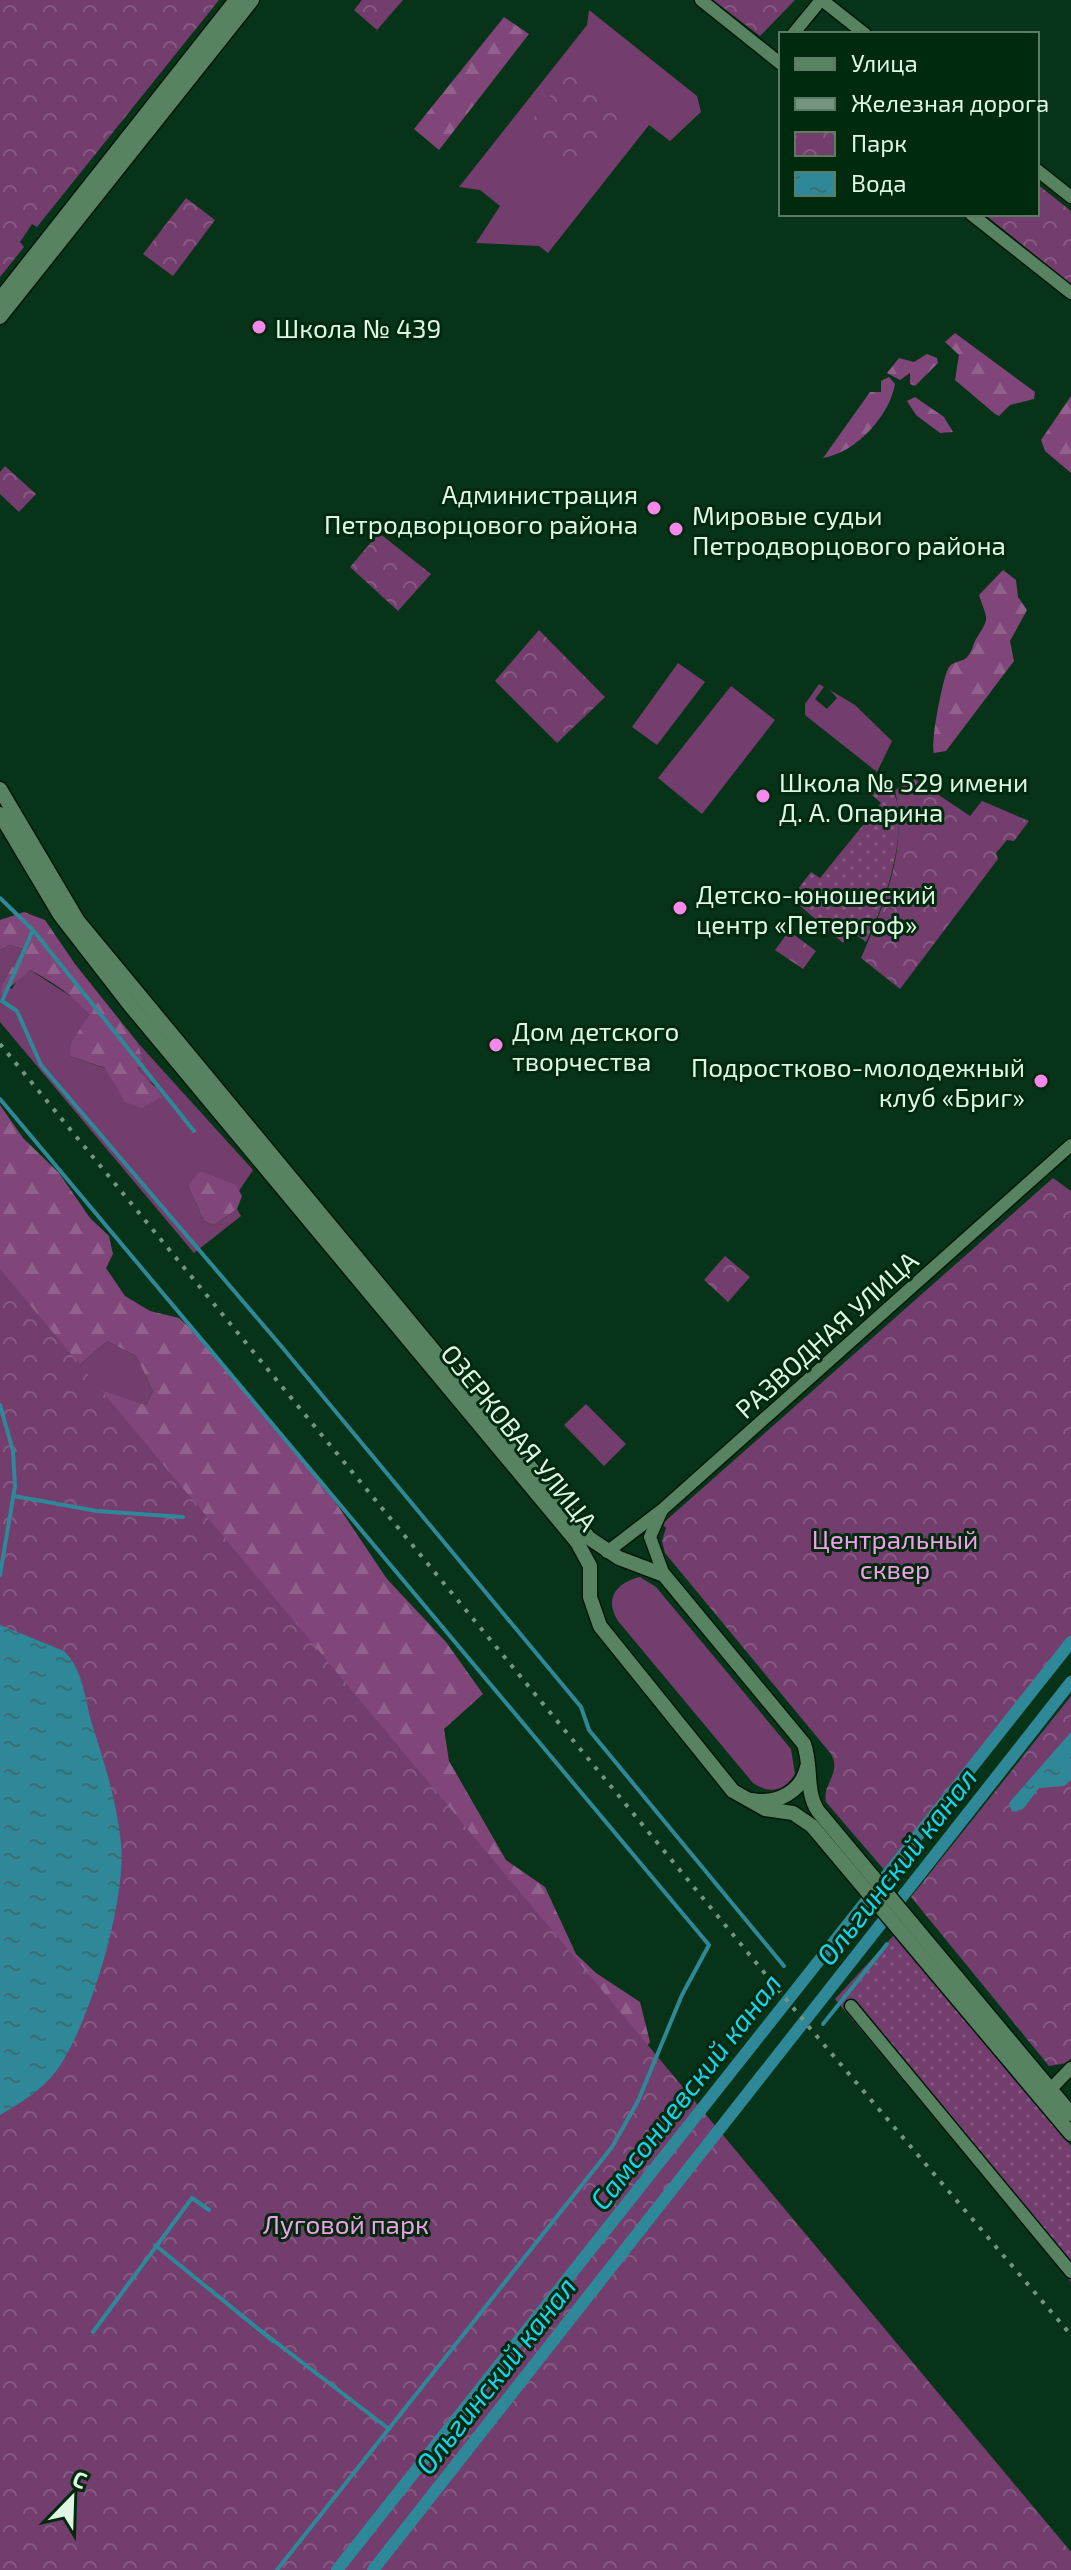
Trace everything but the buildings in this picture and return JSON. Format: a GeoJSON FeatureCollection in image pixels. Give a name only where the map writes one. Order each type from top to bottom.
{"type":"FeatureCollection","features":[{"type":"Feature","properties":{"kind":"street"},"geometry":{"type":"LineString","coordinates":[[0,299],[236,0]]}},
{"type":"Feature","properties":{"kind":"street"},"geometry":{"type":"LineString","coordinates":[[0,317],[252,0]]}},
{"type":"Feature","properties":{"kind":"street"},"geometry":{"type":"LineString","coordinates":[[701,0],[779,57]]}},
{"type":"Feature","properties":{"kind":"street"},"geometry":{"type":"LineString","coordinates":[[795,32],[822,0],[862,32]]}},
{"type":"Feature","properties":{"kind":"street"},"geometry":{"type":"LineString","coordinates":[[1039,172],[1071,197]]}},
{"type":"Feature","properties":{"kind":"street"},"geometry":{"type":"LineString","coordinates":[[974,216],[1071,293]]}},
{"type":"Feature","properties":{"kind":"street","name":"ОЗЕРКОВАЯ УЛИЦА"},"geometry":{"type":"LineString","coordinates":[[0,789],[65,901],[96,944],[589,1538],[607,1552],[664,1575]]}},
{"type":"Feature","properties":{"kind":"street","name":"ОЗЕРКОВАЯ УЛИЦА"},"geometry":{"type":"LineString","coordinates":[[0,814],[60,915],[107,976],[577,1542],[590,1566],[592,1607],[606,1635],[724,1782],[765,1809],[799,1816],[863,1875]]}},
{"type":"Feature","properties":{"kind":"street","name":"РАЗВОДНАЯ УЛИЦА"},"geometry":{"type":"LineString","coordinates":[[607,1552],[663,1509],[1069,1152]]}},
{"type":"Feature","properties":{"kind":"street","name":"ОЗЕРКОВАЯ УЛИЦА"},"geometry":{"type":"LineString","coordinates":[[663,1509],[650,1537],[664,1575],[804,1744],[809,1757],[815,1806],[863,1875],[1046,2094],[1071,2134]]}},
{"type":"Feature","properties":{"kind":"street"},"geometry":{"type":"LineString","coordinates":[[590,1566],[607,1552]]}},
{"type":"Feature","properties":{"kind":"street"},"geometry":{"type":"LineString","coordinates":[[745,1798],[761,1801],[789,1794],[805,1775],[809,1757]]}},
{"type":"Feature","properties":{"kind":"street"},"geometry":{"type":"LineString","coordinates":[[851,2006],[1071,2272]]}},
{"type":"Feature","properties":{"kind":"street"},"geometry":{"type":"LineString","coordinates":[[1046,2094],[1071,2068]]}},
{"type":"Feature","properties":{"kind":"street","name":"ОЗЕРКОВАЯ УЛИЦА"},"geometry":{"type":"LineString","coordinates":[[1046,2094],[1071,2114]]}},
{"type":"Feature","properties":{"kind":"green space"},"geometry":{"type":"Polygon","coordinates":[[[0,0],[219,0],[37,227],[32,224],[20,242],[24,247],[0,277],[0,0]]]}},
{"type":"Feature","properties":{"kind":"green space"},"geometry":{"type":"Polygon","coordinates":[[[362,0],[403,0],[377,30],[354,10],[362,0]]]}},
{"type":"Feature","properties":{"kind":"green space"},"geometry":{"type":"Polygon","coordinates":[[[713,0],[795,0],[760,36],[713,0]]]}},
{"type":"Feature","properties":{"kind":"green space"},"geometry":{"type":"Polygon","coordinates":[[[589,10],[697,96],[701,112],[670,141],[649,125],[548,253],[539,246],[476,243],[500,206],[480,190],[459,187],[587,25],[589,10]]]}},
{"type":"Feature","properties":{"kind":"green space"},"geometry":{"type":"Polygon","coordinates":[[[504,17],[529,34],[439,150],[414,129],[504,17]]]}},
{"type":"Feature","properties":{"kind":"green space"},"geometry":{"type":"Polygon","coordinates":[[[574,65],[628,105],[577,172],[524,131],[574,65]]]}},
{"type":"Feature","properties":{"kind":"green space"},"geometry":{"type":"Polygon","coordinates":[[[1039,186],[1071,211],[1071,284],[986,216],[1039,216],[1039,186]]]}},
{"type":"Feature","properties":{"kind":"green space"},"geometry":{"type":"Polygon","coordinates":[[[186,198],[215,220],[173,276],[143,254],[186,198]]]}},
{"type":"Feature","properties":{"kind":"green space"},"geometry":{"type":"Polygon","coordinates":[[[955,333],[1035,392],[1034,399],[1010,405],[999,416],[995,414],[955,380],[959,355],[945,342],[955,333]]]}},
{"type":"Feature","properties":{"kind":"green space"},"geometry":{"type":"Polygon","coordinates":[[[927,354],[937,358],[938,363],[915,386],[910,384],[910,373],[900,380],[887,373],[899,358],[914,362],[927,354]]]}},
{"type":"Feature","properties":{"kind":"green space"},"geometry":{"type":"Polygon","coordinates":[[[889,377],[895,384],[879,419],[860,440],[823,458],[870,392],[881,392],[881,381],[889,377]]]}},
{"type":"Feature","properties":{"kind":"green space"},"geometry":{"type":"Polygon","coordinates":[[[1071,396],[1071,473],[1045,451],[1041,440],[1071,396]]]}},
{"type":"Feature","properties":{"kind":"green space"},"geometry":{"type":"Polygon","coordinates":[[[915,397],[944,417],[953,432],[940,433],[916,415],[907,401],[915,397]]]}},
{"type":"Feature","properties":{"kind":"green space"},"geometry":{"type":"Polygon","coordinates":[[[5,466],[36,494],[19,512],[0,494],[0,472],[5,466]]]}},
{"type":"Feature","properties":{"kind":"green space"},"geometry":{"type":"Polygon","coordinates":[[[379,533],[431,574],[398,611],[350,567],[379,533]]]}},
{"type":"Feature","properties":{"kind":"green space"},"geometry":{"type":"Polygon","coordinates":[[[1003,570],[1016,580],[1018,597],[1027,610],[1010,641],[1014,661],[946,751],[934,753],[937,712],[948,669],[971,652],[986,622],[979,595],[1003,570]]]}},
{"type":"Feature","properties":{"kind":"green space"},"geometry":{"type":"Polygon","coordinates":[[[539,630],[605,697],[557,743],[495,681],[539,630]]]}},
{"type":"Feature","properties":{"kind":"green space"},"geometry":{"type":"Polygon","coordinates":[[[678,663],[705,682],[657,745],[632,727],[678,663]]]}},
{"type":"Feature","properties":{"kind":"green space"},"geometry":{"type":"Polygon","coordinates":[[[819,684],[824,687],[815,699],[827,709],[837,698],[830,690],[855,705],[892,741],[877,772],[805,715],[805,704],[819,684]]]}},
{"type":"Feature","properties":{"kind":"green space"},"geometry":{"type":"Polygon","coordinates":[[[731,686],[775,720],[702,814],[658,778],[731,686]]]}},
{"type":"Feature","properties":{"kind":"green space"},"geometry":{"type":"Polygon","coordinates":[[[884,779],[894,793],[898,812],[895,859],[889,883],[866,942],[852,932],[843,943],[791,898],[811,872],[820,878],[881,803],[872,795],[884,779]]]}},
{"type":"Feature","properties":{"kind":"green space"},"geometry":{"type":"Polygon","coordinates":[[[915,779],[970,816],[982,801],[1029,821],[1014,841],[1007,840],[996,853],[998,859],[900,989],[861,958],[892,876],[898,833],[895,790],[915,779]]]}},
{"type":"Feature","properties":{"kind":"green space"},"geometry":{"type":"Polygon","coordinates":[[[24,912],[45,920],[75,964],[138,1043],[142,1059],[138,1068],[162,1097],[142,1108],[125,1102],[105,1068],[70,1056],[71,1043],[89,1015],[77,1001],[54,984],[30,970],[1,995],[2,984],[23,949],[10,945],[0,950],[0,920],[24,912]]]}},
{"type":"Feature","properties":{"kind":"green space"},"geometry":{"type":"Polygon","coordinates":[[[789,931],[816,951],[803,969],[775,950],[789,931]]]}},
{"type":"Feature","properties":{"kind":"green space"},"geometry":{"type":"Polygon","coordinates":[[[10,945],[23,949],[2,984],[12,989],[19,977],[30,970],[78,1001],[89,1015],[70,1056],[158,1087],[143,1077],[138,1067],[141,1059],[138,1043],[253,1170],[239,1191],[235,1185],[188,1186],[204,1221],[214,1225],[237,1209],[241,1216],[194,1253],[0,1022],[0,950],[10,945]]]}},
{"type":"Feature","properties":{"kind":"green space"},"geometry":{"type":"Polygon","coordinates":[[[0,1105],[23,1138],[59,1173],[90,1218],[109,1236],[113,1254],[106,1268],[125,1296],[150,1311],[179,1318],[208,1344],[334,1500],[387,1579],[446,1642],[483,1694],[444,1729],[449,1761],[506,1860],[545,1887],[576,1954],[596,1973],[640,2002],[650,2042],[623,2079],[97,1389],[146,1405],[153,1391],[136,1356],[107,1341],[73,1371],[0,1283],[0,1105]]]}},
{"type":"Feature","properties":{"kind":"green space"},"geometry":{"type":"Polygon","coordinates":[[[200,1171],[236,1185],[242,1196],[237,1209],[214,1225],[204,1221],[188,1186],[200,1171]]]}},
{"type":"Feature","properties":{"kind":"green space","name":"Центральный сквер"},"geometry":{"type":"Polygon","coordinates":[[[1053,1178],[1071,1191],[1071,1637],[886,1872],[826,1802],[834,1767],[831,1754],[665,1553],[662,1541],[666,1528],[662,1524],[1053,1178]]]}},
{"type":"Feature","properties":{"kind":"green space"},"geometry":{"type":"Polygon","coordinates":[[[725,1256],[750,1277],[728,1302],[704,1280],[725,1256]]]}},
{"type":"Feature","properties":{"kind":"green space","name":"Луговой парк"},"geometry":{"type":"Polygon","coordinates":[[[0,1269],[1071,2552],[1071,2570],[0,2570],[0,1269]]]}},
{"type":"Feature","properties":{"kind":"green space"},"geometry":{"type":"Polygon","coordinates":[[[107,1341],[136,1356],[153,1391],[146,1405],[21,1369],[73,1371],[107,1341]]]}},
{"type":"Feature","properties":{"kind":"green space"},"geometry":{"type":"Polygon","coordinates":[[[586,1404],[626,1444],[604,1466],[564,1425],[586,1404]]]}},
{"type":"Feature","properties":{"kind":"green space"},"geometry":{"type":"Polygon","coordinates":[[[640,1577],[656,1587],[791,1749],[795,1774],[786,1785],[771,1790],[753,1783],[618,1621],[612,1605],[615,1593],[624,1583],[640,1577]]]}},
{"type":"Feature","properties":{"kind":"green space"},"geometry":{"type":"Polygon","coordinates":[[[1071,1696],[1071,2058],[1067,2063],[1049,2066],[911,1897],[1071,1696]]]}},
{"type":"Feature","properties":{"kind":"green space"},"geometry":{"type":"Polygon","coordinates":[[[894,1935],[1071,2146],[1071,2282],[835,1999],[894,1935]]]}},
{"type":"Feature","properties":{"kind":"water"},"geometry":{"type":"Polygon","coordinates":[[[0,1625],[64,1651],[75,1667],[113,1797],[121,1843],[121,1867],[104,1960],[82,2023],[57,2070],[45,2084],[0,2115],[0,1625]]]}},
{"type":"Feature","properties":{"kind":"water"},"geometry":{"type":"Polygon","coordinates":[[[1071,1732],[1071,1780],[1064,1786],[1039,1788],[1023,1809],[1012,1812],[1009,1803],[1071,1732]]]}},
{"type":"Feature","properties":{"kind":"waterway"},"geometry":{"type":"LineString","coordinates":[[0,898],[33,930],[194,1131]]}},
{"type":"Feature","properties":{"kind":"waterway"},"geometry":{"type":"LineString","coordinates":[[33,930],[2,1001],[17,1011],[41,1065],[282,1347],[581,1707],[589,1730],[784,1966]]}},
{"type":"Feature","properties":{"kind":"waterway"},"geometry":{"type":"LineString","coordinates":[[0,1099],[709,1945],[682,1995],[638,2101],[612,2147],[277,2570]]}},
{"type":"Feature","properties":{"kind":"waterway"},"geometry":{"type":"LineString","coordinates":[[0,1405],[13,1451],[15,1486],[0,1575]]}},
{"type":"Feature","properties":{"kind":"waterway"},"geometry":{"type":"LineString","coordinates":[[14,1496],[97,1511],[183,1517]]}},
{"type":"Feature","properties":{"kind":"waterway","name":"Самсониевский канал"},"geometry":{"type":"LineString","coordinates":[[337,2570],[1071,1642]]}},
{"type":"Feature","properties":{"kind":"waterway","name":"Ольгинский канал"},"geometry":{"type":"LineString","coordinates":[[373,2570],[1071,1682]]}},
{"type":"Feature","properties":{"kind":"waterway"},"geometry":{"type":"LineString","coordinates":[[823,2024],[887,1944]]}},
{"type":"Feature","properties":{"kind":"waterway"},"geometry":{"type":"LineString","coordinates":[[93,2332],[192,2198],[209,2210]]}},
{"type":"Feature","properties":{"kind":"waterway"},"geometry":{"type":"LineString","coordinates":[[155,2245],[273,2341]]}},
{"type":"Feature","properties":{"kind":"waterway"},"geometry":{"type":"LineString","coordinates":[[256,2327],[389,2429]]}},
{"type":"Feature","properties":{"kind":"railway"},"geometry":{"type":"LineString","coordinates":[[0,1044],[809,2027],[1071,2335]]}},
{"type":"Feature","properties":{"kind":"place","name":"Школа № 439"},"geometry":{"type":"Point","coordinates":[259,327]}},
{"type":"Feature","properties":{"kind":"place","name":"Администрация Петродворцового района"},"geometry":{"type":"Point","coordinates":[654,508]}},
{"type":"Feature","properties":{"kind":"place","name":"Мировые судьи Петродворцового района"},"geometry":{"type":"Point","coordinates":[676,529]}},
{"type":"Feature","properties":{"kind":"place","name":"Школа № 529 имени Д. А. Опарина"},"geometry":{"type":"Point","coordinates":[763,796]}},
{"type":"Feature","properties":{"kind":"place","name":"Детско-юношеский центр «Петергоф»"},"geometry":{"type":"Point","coordinates":[680,908]}},
{"type":"Feature","properties":{"kind":"place","name":"Дом детского творчества"},"geometry":{"type":"Point","coordinates":[496,1045]}},
{"type":"Feature","properties":{"kind":"place","name":"Подростково-молодежный клуб «Бриг»"},"geometry":{"type":"Point","coordinates":[1041,1081]}}]}
